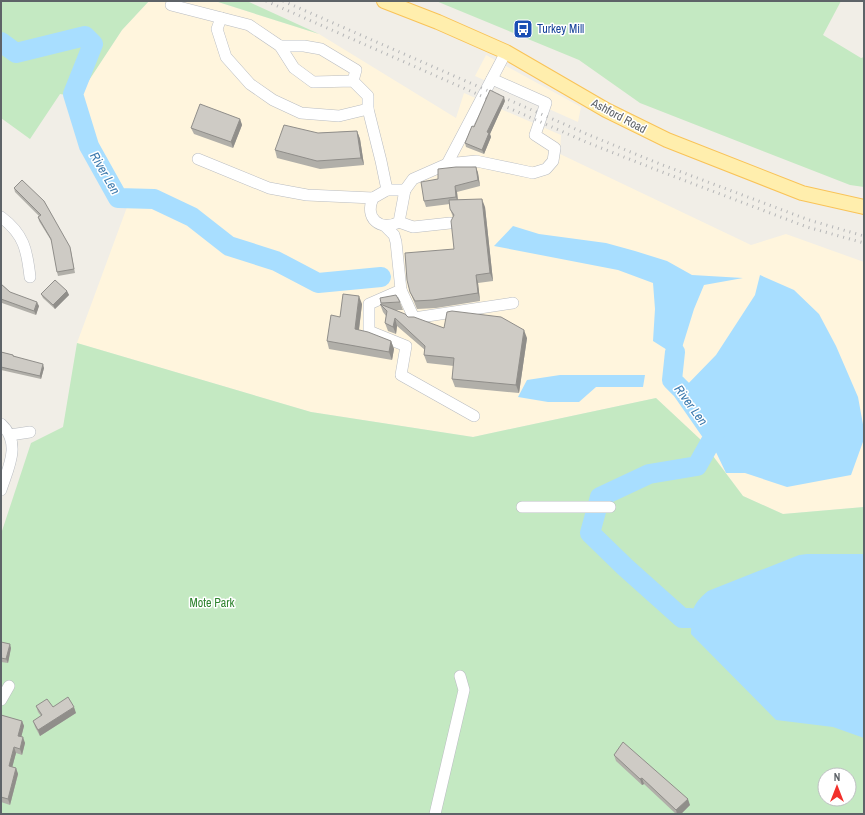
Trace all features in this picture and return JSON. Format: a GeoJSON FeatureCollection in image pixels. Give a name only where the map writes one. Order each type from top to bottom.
{"type":"FeatureCollection","features":[{"type":"Feature","properties":{"kind":"main road","name":"Ashford Road"},"geometry":{"type":"LineString","coordinates":[[384,1],[438,22],[506,52],[606,110],[667,140],[802,193],[864,207]]}},
{"type":"Feature","properties":{"kind":"street"},"geometry":{"type":"LineString","coordinates":[[171,5],[248,25],[280,46],[294,68],[313,82],[353,81],[368,96],[368,109],[387,190]]}},
{"type":"Feature","properties":{"kind":"street"},"geometry":{"type":"LineString","coordinates":[[221,18],[217,29],[226,57],[250,84],[273,100],[301,112],[339,116],[368,109]]}},
{"type":"Feature","properties":{"kind":"street"},"geometry":{"type":"LineString","coordinates":[[280,46],[304,46],[320,49],[356,70],[353,81]]}},
{"type":"Feature","properties":{"kind":"street"},"geometry":{"type":"LineString","coordinates":[[447,164],[506,52]]}},
{"type":"Feature","properties":{"kind":"street"},"geometry":{"type":"LineString","coordinates":[[384,226],[394,225],[399,222],[405,190],[413,179],[447,164],[476,161],[533,173],[546,169],[553,161],[555,148],[535,135],[546,103],[492,79]]}},
{"type":"Feature","properties":{"kind":"street"},"geometry":{"type":"LineString","coordinates":[[198,159],[269,188],[307,195],[373,198],[387,190],[405,190]]}},
{"type":"Feature","properties":{"kind":"street"},"geometry":{"type":"LineString","coordinates":[[373,198],[370,207],[374,219],[394,235],[401,290],[414,318],[513,303]]}},
{"type":"Feature","properties":{"kind":"street"},"geometry":{"type":"LineString","coordinates":[[1,217],[14,228],[22,240],[27,253],[30,276]]}},
{"type":"Feature","properties":{"kind":"street"},"geometry":{"type":"LineString","coordinates":[[399,222],[413,227],[450,223]]}},
{"type":"Feature","properties":{"kind":"street"},"geometry":{"type":"LineString","coordinates":[[401,290],[369,304],[369,331],[406,346],[401,375],[474,416]]}},
{"type":"Feature","properties":{"kind":"street"},"geometry":{"type":"LineString","coordinates":[[1,424],[10,435],[13,446],[1,490]]}},
{"type":"Feature","properties":{"kind":"street"},"geometry":{"type":"LineString","coordinates":[[10,435],[30,432]]}},
{"type":"Feature","properties":{"kind":"street"},"geometry":{"type":"LineString","coordinates":[[522,507],[610,507]]}},
{"type":"Feature","properties":{"kind":"street"},"geometry":{"type":"LineString","coordinates":[[435,814],[464,690],[460,676]]}},
{"type":"Feature","properties":{"kind":"street"},"geometry":{"type":"LineString","coordinates":[[1,700],[9,686]]}},
{"type":"Feature","properties":{"kind":"shaded area"},"geometry":{"type":"Polygon","coordinates":[[[149,1],[215,1],[319,34],[456,118],[464,93],[561,135],[560,154],[751,245],[786,234],[864,262],[864,507],[783,514],[743,496],[701,440],[656,398],[473,437],[311,412],[77,343],[127,207],[78,97],[122,30],[149,1]]]}},
{"type":"Feature","properties":{"kind":"shaded area"},"geometry":{"type":"Polygon","coordinates":[[[486,55],[581,107],[578,122],[475,76],[486,55]]]}},
{"type":"Feature","properties":{"kind":"green space"},"geometry":{"type":"Polygon","coordinates":[[[1,1],[149,1],[122,30],[78,97],[60,94],[30,139],[1,118],[1,1]]]}},
{"type":"Feature","properties":{"kind":"green space"},"geometry":{"type":"Polygon","coordinates":[[[215,1],[247,1],[319,34],[215,1]]]}},
{"type":"Feature","properties":{"kind":"green space"},"geometry":{"type":"Polygon","coordinates":[[[436,1],[841,1],[823,35],[861,58],[864,57],[864,187],[850,185],[640,103],[579,60],[436,1]]]}},
{"type":"Feature","properties":{"kind":"green space","name":"Mote Park"},"geometry":{"type":"Polygon","coordinates":[[[77,343],[311,412],[473,437],[656,398],[701,440],[743,496],[783,514],[864,507],[864,814],[1,814],[1,534],[31,443],[63,427],[77,343]]]}},
{"type":"Feature","properties":{"kind":"water"},"geometry":{"type":"Polygon","coordinates":[[[513,226],[539,234],[606,243],[667,261],[692,275],[743,278],[704,285],[694,309],[672,380],[665,380],[672,353],[653,341],[655,309],[653,283],[618,270],[494,246],[513,226]]]}},
{"type":"Feature","properties":{"kind":"water"},"geometry":{"type":"Polygon","coordinates":[[[760,275],[794,290],[819,314],[836,346],[858,397],[864,430],[864,439],[851,475],[787,487],[745,473],[726,473],[714,448],[714,436],[692,404],[682,399],[682,390],[716,355],[755,295],[760,275]]]}},
{"type":"Feature","properties":{"kind":"water"},"geometry":{"type":"Polygon","coordinates":[[[560,375],[645,375],[643,387],[596,387],[579,402],[548,402],[518,397],[527,380],[560,375]]]}},
{"type":"Feature","properties":{"kind":"water"},"geometry":{"type":"Polygon","coordinates":[[[864,554],[864,738],[833,727],[776,720],[691,634],[693,610],[698,601],[708,591],[799,555],[864,554]]]}},
{"type":"Feature","properties":{"kind":"building"},"geometry":{"type":"Polygon","coordinates":[[[490,90],[504,97],[487,132],[489,133],[482,150],[465,143],[472,126],[474,127],[490,90]]]}},
{"type":"Feature","properties":{"kind":"building"},"geometry":{"type":"Polygon","coordinates":[[[200,104],[240,119],[231,142],[191,128],[200,104]]]}},
{"type":"Feature","properties":{"kind":"building"},"geometry":{"type":"Polygon","coordinates":[[[284,125],[318,133],[357,131],[361,158],[317,161],[275,150],[284,125]]]}},
{"type":"Feature","properties":{"kind":"building"},"geometry":{"type":"Polygon","coordinates":[[[476,167],[478,180],[455,186],[456,197],[424,201],[421,182],[438,179],[438,169],[476,167]]]}},
{"type":"Feature","properties":{"kind":"building"},"geometry":{"type":"Polygon","coordinates":[[[22,180],[44,201],[70,247],[74,269],[57,272],[51,239],[38,217],[41,215],[14,188],[22,180]]]}},
{"type":"Feature","properties":{"kind":"building"},"geometry":{"type":"Polygon","coordinates":[[[482,199],[490,273],[476,275],[478,293],[433,300],[415,301],[410,292],[407,280],[405,253],[454,249],[451,221],[454,215],[450,209],[449,200],[482,199]]]}},
{"type":"Feature","properties":{"kind":"building"},"geometry":{"type":"Polygon","coordinates":[[[55,280],[67,291],[53,305],[41,294],[55,280]]]}},
{"type":"Feature","properties":{"kind":"building"},"geometry":{"type":"Polygon","coordinates":[[[1,284],[10,292],[37,302],[34,311],[1,299],[1,284]]]}},
{"type":"Feature","properties":{"kind":"building"},"geometry":{"type":"Polygon","coordinates":[[[343,294],[359,296],[355,329],[368,332],[391,341],[389,352],[327,341],[331,315],[340,317],[343,294]]]}},
{"type":"Feature","properties":{"kind":"building"},"geometry":{"type":"Polygon","coordinates":[[[396,295],[400,302],[381,303],[380,298],[396,295]]]}},
{"type":"Feature","properties":{"kind":"building"},"geometry":{"type":"Polygon","coordinates":[[[380,304],[405,314],[408,317],[414,317],[444,328],[447,312],[452,311],[501,317],[524,330],[516,385],[452,379],[454,358],[424,355],[425,346],[395,318],[393,327],[385,323],[387,311],[380,304]]]}},
{"type":"Feature","properties":{"kind":"building"},"geometry":{"type":"Polygon","coordinates":[[[1,352],[43,364],[40,376],[1,367],[1,352]]]}},
{"type":"Feature","properties":{"kind":"building"},"geometry":{"type":"Polygon","coordinates":[[[1,642],[10,644],[6,659],[1,658],[1,642]]]}},
{"type":"Feature","properties":{"kind":"building"},"geometry":{"type":"Polygon","coordinates":[[[68,697],[74,707],[38,730],[33,721],[42,715],[36,706],[47,699],[53,707],[68,697]]]}},
{"type":"Feature","properties":{"kind":"building"},"geometry":{"type":"Polygon","coordinates":[[[1,715],[22,721],[18,736],[23,737],[20,749],[14,747],[9,766],[16,768],[8,799],[1,797],[1,715]]]}},
{"type":"Feature","properties":{"kind":"building"},"geometry":{"type":"Polygon","coordinates":[[[623,742],[688,799],[676,810],[642,778],[640,779],[614,755],[623,742]]]}},
{"type":"Feature","properties":{"kind":"waterway","name":"River Len"},"geometry":{"type":"LineString","coordinates":[[1,42],[16,53],[85,36],[93,44],[73,94],[89,146],[118,198],[154,199],[192,217],[229,246],[276,261],[318,283],[381,277]]}},
{"type":"Feature","properties":{"kind":"waterway","name":"River Len"},"geometry":{"type":"LineString","coordinates":[[675,352],[672,380],[682,390],[714,436],[697,466],[649,474],[600,497],[590,533],[625,567],[682,618],[691,618]]}},
{"type":"Feature","properties":{"kind":"railway"},"geometry":{"type":"LineString","coordinates":[[266,1],[586,142],[807,227],[864,243]]}},
{"type":"Feature","properties":{"kind":"railway"},"geometry":{"type":"LineString","coordinates":[[283,1],[589,135],[660,164],[809,220],[864,236]]}},
{"type":"Feature","properties":{"kind":"place","name":"Turkey Mill"},"geometry":{"type":"Point","coordinates":[523,29]}}]}
